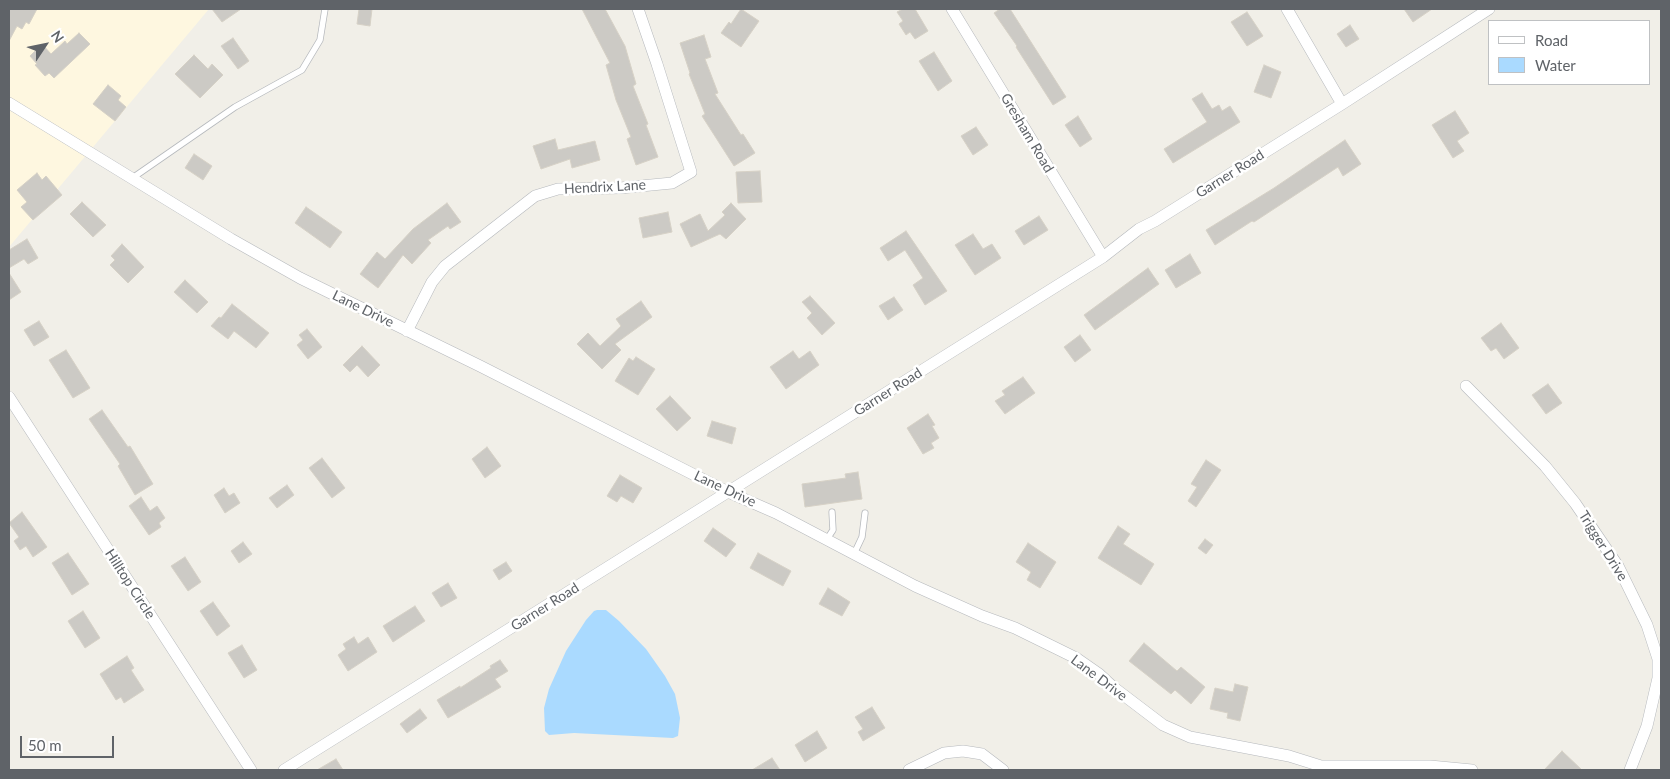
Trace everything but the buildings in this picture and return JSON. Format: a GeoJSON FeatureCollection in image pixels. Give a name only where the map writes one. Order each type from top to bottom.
{"type":"FeatureCollection","features":[{"type":"Feature","properties":{"kind":"street","name":"Hendrix Lane"},"geometry":{"type":"LineString","coordinates":[[407,330],[432,282],[446,266],[535,196],[558,189],[620,188],[672,183],[691,172],[638,9]]}},
{"type":"Feature","properties":{"kind":"street","name":"Gresham Road"},"geometry":{"type":"LineString","coordinates":[[952,9],[1103,257]]}},
{"type":"Feature","properties":{"kind":"street"},"geometry":{"type":"LineString","coordinates":[[1287,9],[1342,104]]}},
{"type":"Feature","properties":{"kind":"street","name":"Garner Road"},"geometry":{"type":"LineString","coordinates":[[284,770],[1103,257],[1139,229],[1155,221],[1342,104],[1490,9]]}},
{"type":"Feature","properties":{"kind":"street","name":"Lane Drive"},"geometry":{"type":"LineString","coordinates":[[9,103],[231,240],[291,273],[728,492],[776,513],[915,586],[1014,628],[1076,658],[1163,725],[1190,737],[1289,756],[1321,766],[1430,766],[1472,770]]}},
{"type":"Feature","properties":{"kind":"street","name":"Trigger Drive"},"geometry":{"type":"LineString","coordinates":[[1466,386],[1545,466],[1576,503],[1618,566],[1647,625],[1658,659],[1658,678],[1647,726],[1630,770]]}},
{"type":"Feature","properties":{"kind":"street","name":"Hilltop Circle"},"geometry":{"type":"LineString","coordinates":[[9,397],[251,770]]}},
{"type":"Feature","properties":{"kind":"street"},"geometry":{"type":"LineString","coordinates":[[909,770],[944,753],[963,751],[982,754],[1003,770]]}},
{"type":"Feature","properties":{"kind":"lane"},"geometry":{"type":"LineString","coordinates":[[131,178],[235,106],[302,70],[320,40],[325,9]]}},
{"type":"Feature","properties":{"kind":"lane"},"geometry":{"type":"LineString","coordinates":[[827,539],[833,530],[832,512]]}},
{"type":"Feature","properties":{"kind":"lane"},"geometry":{"type":"LineString","coordinates":[[854,554],[862,537],[865,513]]}},
{"type":"Feature","properties":{"kind":"shaded area"},"geometry":{"type":"Polygon","coordinates":[[[9,9],[209,9],[9,247],[9,9]]]}},
{"type":"Feature","properties":{"kind":"water"},"geometry":{"type":"Polygon","coordinates":[[[597,610],[606,610],[619,621],[646,649],[665,676],[675,694],[680,718],[678,736],[673,738],[574,733],[549,735],[545,731],[544,708],[549,689],[566,651],[586,620],[597,610]]]}}]}
